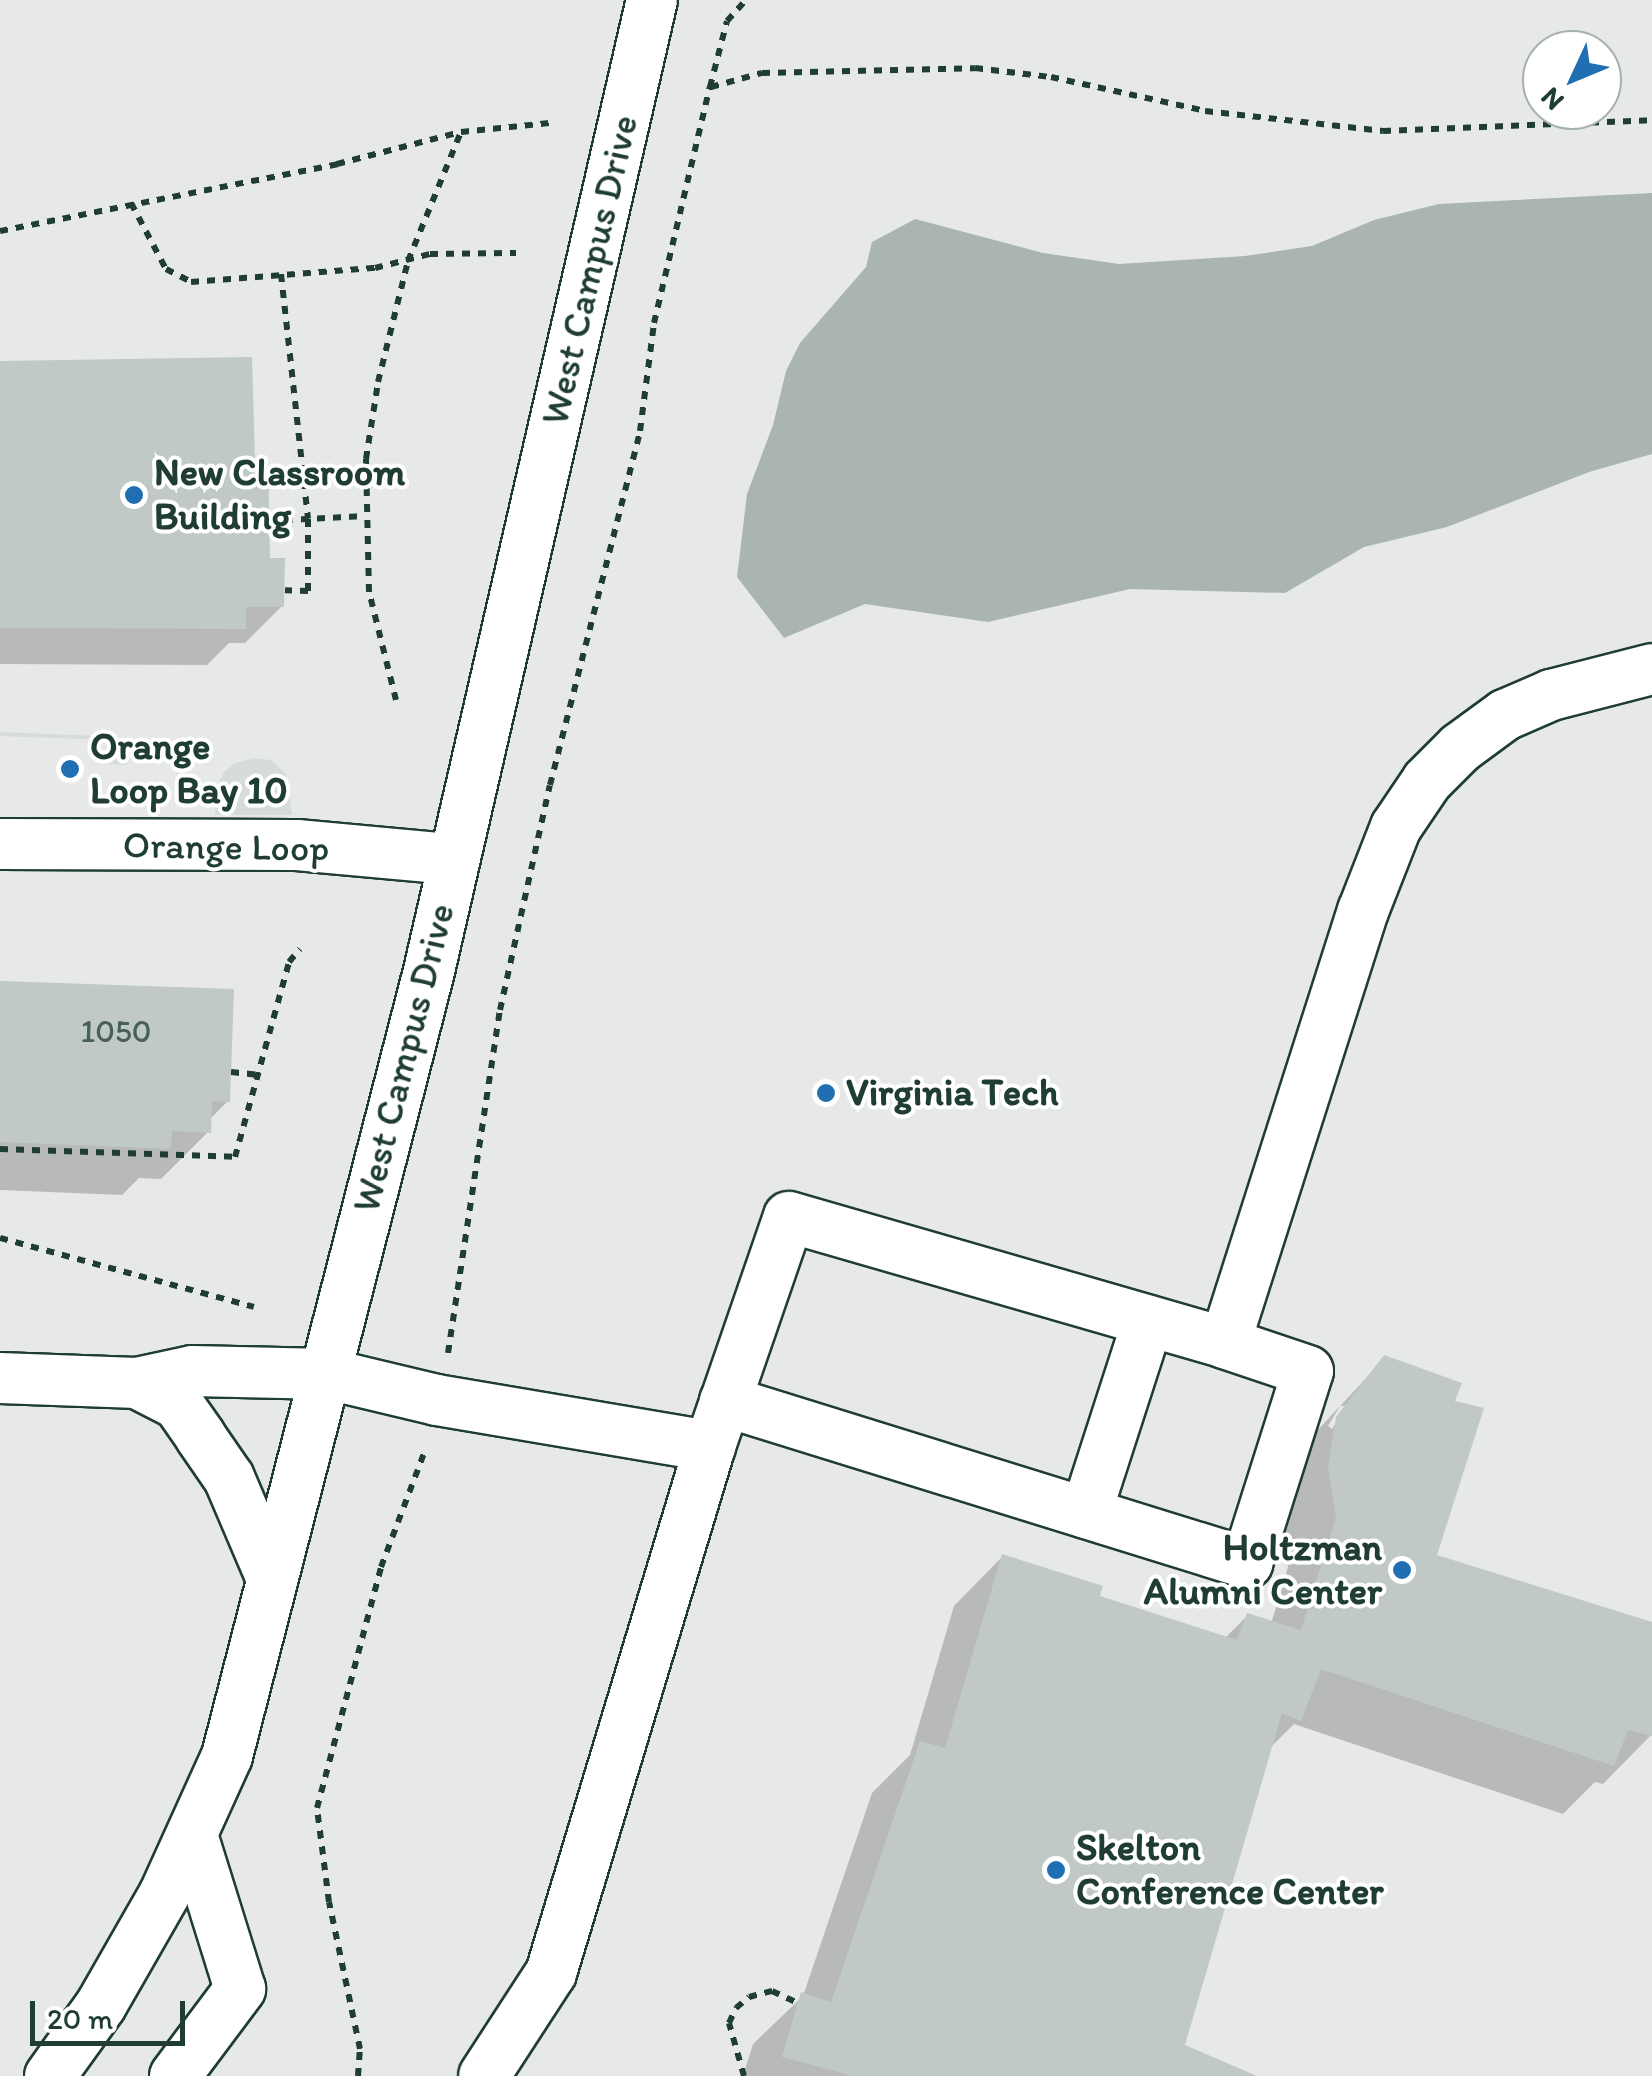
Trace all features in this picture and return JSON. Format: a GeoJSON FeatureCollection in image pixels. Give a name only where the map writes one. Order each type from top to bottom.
{"type":"FeatureCollection","features":[{"type":"Feature","properties":{"kind":"street","name":"West Campus Drive"},"geometry":{"type":"LineString","coordinates":[[50,2076],[101,2004],[164,1895],[227,1756],[429,971],[640,4]]}},
{"type":"Feature","properties":{"kind":"street"},"geometry":{"type":"LineString","coordinates":[[1224,1343],[1363,911],[1396,828],[1427,781],[1460,748],[1506,715],[1552,695],[1652,669]]}},
{"type":"Feature","properties":{"kind":"street","name":"Orange Loop"},"geometry":{"type":"LineString","coordinates":[[0,844],[297,844],[451,859]]}},
{"type":"Feature","properties":{"kind":"street"},"geometry":{"type":"LineString","coordinates":[[0,1378],[137,1384],[192,1371],[328,1374],[437,1400],[718,1424],[1086,1513],[1246,1563],[1308,1371],[1148,1320],[788,1217],[718,1424],[551,1973],[484,2076]]}},
{"type":"Feature","properties":{"kind":"street"},"geometry":{"type":"LineString","coordinates":[[1086,1513],[1148,1320]]}},
{"type":"Feature","properties":{"kind":"street"},"geometry":{"type":"LineString","coordinates":[[137,1384],[178,1404],[228,1478],[272,1579]]}},
{"type":"Feature","properties":{"kind":"street"},"geometry":{"type":"LineString","coordinates":[[175,2076],[240,1989],[192,1835]]}},
{"type":"Feature","properties":{"kind":"path"},"geometry":{"type":"LineString","coordinates":[[358,2076],[360,2049],[329,1902],[317,1808],[380,1567],[425,1456],[470,1222],[500,1010],[550,785],[640,430],[654,323],[710,87],[728,21],[746,0]]}},
{"type":"Feature","properties":{"kind":"path"},"geometry":{"type":"LineString","coordinates":[[710,87],[762,73],[975,68],[1050,77],[1206,111],[1383,130],[1652,120]]}},
{"type":"Feature","properties":{"kind":"path"},"geometry":{"type":"LineString","coordinates":[[0,232],[337,164],[461,132],[550,123]]}},
{"type":"Feature","properties":{"kind":"path"},"geometry":{"type":"LineString","coordinates":[[396,700],[369,592],[366,460],[378,382],[408,261],[461,132]]}},
{"type":"Feature","properties":{"kind":"path"},"geometry":{"type":"LineString","coordinates":[[131,203],[166,269],[190,282],[408,261],[430,254],[516,253]]}},
{"type":"Feature","properties":{"kind":"path"},"geometry":{"type":"LineString","coordinates":[[281,274],[308,519],[308,590],[285,590]]}},
{"type":"Feature","properties":{"kind":"path"},"geometry":{"type":"LineString","coordinates":[[269,521],[365,516]]}},
{"type":"Feature","properties":{"kind":"path"},"geometry":{"type":"LineString","coordinates":[[0,1149],[235,1158],[289,962],[300,949]]}},
{"type":"Feature","properties":{"kind":"path"},"geometry":{"type":"LineString","coordinates":[[231,1072],[258,1075]]}},
{"type":"Feature","properties":{"kind":"path"},"geometry":{"type":"LineString","coordinates":[[0,1238],[254,1307]]}},
{"type":"Feature","properties":{"kind":"path"},"geometry":{"type":"LineString","coordinates":[[744,2076],[729,2023],[736,2008],[749,1997],[772,1991],[798,2003]]}},
{"type":"Feature","properties":{"kind":"shaded area","name":"Virginia Tech"},"geometry":{"type":"Polygon","coordinates":[[[0,0],[1652,0],[1652,2076],[0,2076],[0,0]]]}},
{"type":"Feature","properties":{"kind":"shaded area"},"geometry":{"type":"Polygon","coordinates":[[[1652,193],[1652,454],[1589,472],[1447,527],[1364,547],[1285,593],[1130,589],[988,622],[865,604],[784,638],[737,577],[747,494],[773,425],[786,371],[800,343],[866,267],[872,242],[915,219],[1043,253],[1119,264],[1245,256],[1312,246],[1374,220],[1439,204],[1652,193]]]}},
{"type":"Feature","properties":{"kind":"shaded area"},"geometry":{"type":"Polygon","coordinates":[[[0,732],[124,737],[132,740],[137,754],[126,765],[109,764],[109,740],[0,736],[0,732]]]}},
{"type":"Feature","properties":{"kind":"shaded area"},"geometry":{"type":"Polygon","coordinates":[[[253,758],[271,760],[286,774],[292,815],[215,815],[216,788],[224,772],[235,763],[253,758]]]}},
{"type":"Feature","properties":{"kind":"building","name":"New Classroom Building"},"geometry":{"type":"Polygon","coordinates":[[[252,357],[255,460],[268,460],[270,558],[285,558],[284,607],[246,607],[246,629],[0,628],[0,361],[252,357]]]}},
{"type":"Feature","properties":{"kind":"building"},"geometry":{"type":"Polygon","coordinates":[[[0,981],[234,989],[230,1102],[212,1101],[211,1133],[172,1131],[171,1149],[0,1142],[0,981]]]}},
{"type":"Feature","properties":{"kind":"building","name":"Skelton Conference Center"},"geometry":{"type":"Polygon","coordinates":[[[1384,1355],[1462,1383],[1455,1401],[1484,1408],[1437,1555],[1652,1622],[1652,1736],[1628,1730],[1614,1766],[1321,1669],[1301,1721],[1282,1713],[1185,2045],[1257,2076],[853,2076],[782,2057],[801,1992],[831,2002],[920,1741],[945,1748],[1002,1554],[1103,1586],[1100,1596],[1237,1640],[1247,1613],[1301,1630],[1336,1517],[1328,1467],[1336,1417],[1384,1355]]]}},
{"type":"Feature","properties":{"kind":"place","name":"New Classroom Building"},"geometry":{"type":"Point","coordinates":[134,495]}},
{"type":"Feature","properties":{"kind":"place","name":"Orange Loop Bay 10"},"geometry":{"type":"Point","coordinates":[70,769]}},
{"type":"Feature","properties":{"kind":"place","name":"Virginia Tech"},"geometry":{"type":"Point","coordinates":[826,1093]}},
{"type":"Feature","properties":{"kind":"place","name":"Holtzman Alumni Center"},"geometry":{"type":"Point","coordinates":[1402,1570]}},
{"type":"Feature","properties":{"kind":"place","name":"Skelton Conference Center"},"geometry":{"type":"Point","coordinates":[1056,1870]}}]}
